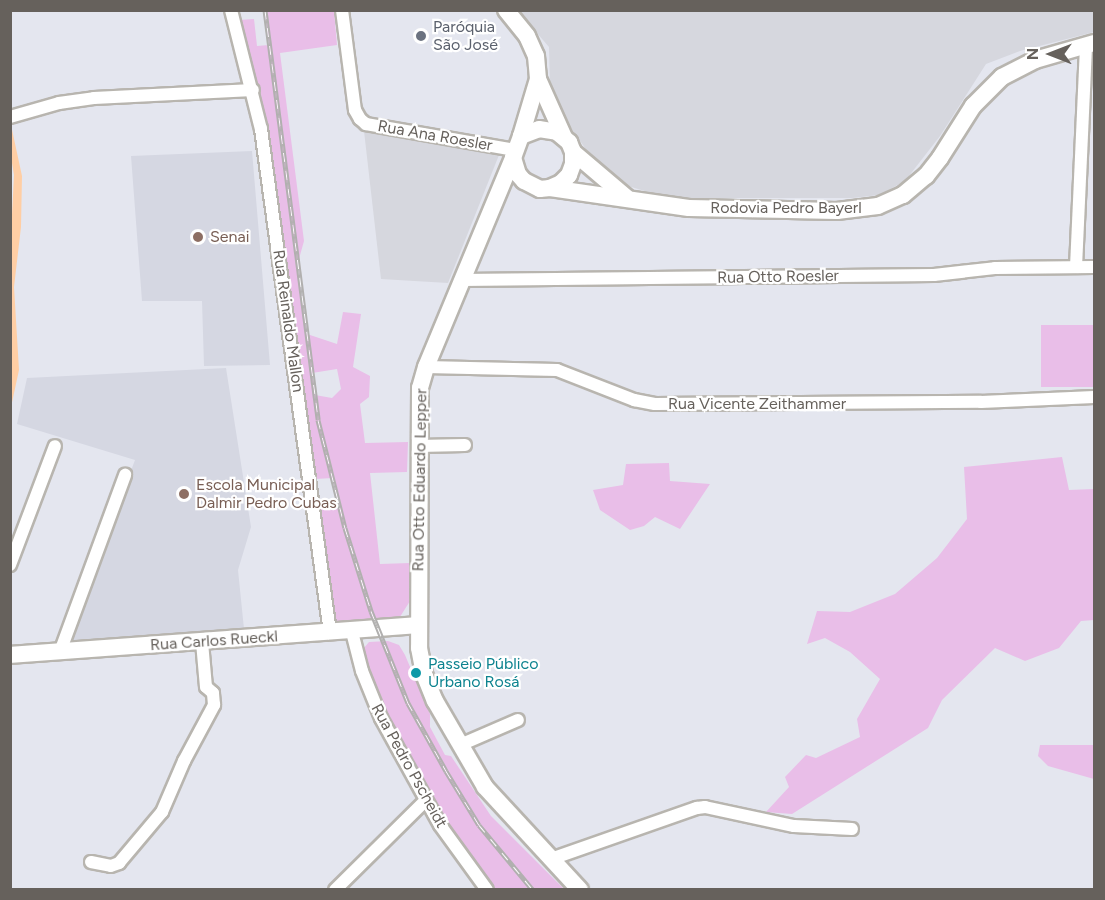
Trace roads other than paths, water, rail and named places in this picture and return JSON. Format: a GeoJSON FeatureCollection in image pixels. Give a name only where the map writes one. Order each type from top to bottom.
{"type":"FeatureCollection","features":[{"type":"Feature","properties":{"kind":"main road","name":"Rua Otto Eduardo Lepper"},"geometry":{"type":"LineString","coordinates":[[506,10],[534,46],[538,79],[564,137]]}},
{"type":"Feature","properties":{"kind":"main road","name":"Rodovia Pedro Bayerl"},"geometry":{"type":"LineString","coordinates":[[550,188],[682,208],[826,211],[855,210],[885,204],[903,195],[926,176],[973,106],[1002,77],[1035,60],[1090,44]]}},
{"type":"Feature","properties":{"kind":"main road","name":"Rua Otto Eduardo Lepper"},"geometry":{"type":"LineString","coordinates":[[538,79],[516,148],[426,367],[420,388],[418,625],[424,674],[460,745],[496,802],[580,890]]}},
{"type":"Feature","properties":{"kind":"main road"},"geometry":{"type":"LineString","coordinates":[[539,129],[548,129],[564,137],[573,152],[573,164],[569,175],[561,183],[550,188],[531,186],[518,174],[516,148],[539,129]]}},
{"type":"Feature","properties":{"kind":"main road","name":"Rodovia Pedro Bayerl"},"geometry":{"type":"LineString","coordinates":[[573,152],[611,187],[629,199]]}},
{"type":"Feature","properties":{"kind":"main road","name":"Rua Otto Eduardo Lepper"},"geometry":{"type":"LineString","coordinates":[[492,205],[514,186],[531,186]]}},
{"type":"Feature","properties":{"kind":"main road","name":"Rua Carlos Rueckl"},"geometry":{"type":"LineString","coordinates":[[10,655],[352,632],[418,625]]}},
{"type":"Feature","properties":{"kind":"street","name":"Rua Reinaldo Mallon"},"geometry":{"type":"LineString","coordinates":[[231,10],[253,90],[267,169],[330,633]]}},
{"type":"Feature","properties":{"kind":"street","name":"Rua Ana Roesler"},"geometry":{"type":"LineString","coordinates":[[342,10],[355,110],[366,124],[516,148]]}},
{"type":"Feature","properties":{"kind":"street"},"geometry":{"type":"LineString","coordinates":[[1076,267],[1090,44]]}},
{"type":"Feature","properties":{"kind":"street"},"geometry":{"type":"LineString","coordinates":[[12,117],[59,103],[94,98],[253,90]]}},
{"type":"Feature","properties":{"kind":"street","name":"Rua Otto Roesler"},"geometry":{"type":"LineString","coordinates":[[461,280],[934,275],[995,268],[1095,267]]}},
{"type":"Feature","properties":{"kind":"street","name":"Rua Vicente Zeithammer"},"geometry":{"type":"LineString","coordinates":[[426,367],[557,370],[634,400],[655,404],[981,402],[1095,397]]}},
{"type":"Feature","properties":{"kind":"street"},"geometry":{"type":"LineString","coordinates":[[10,565],[55,446]]}},
{"type":"Feature","properties":{"kind":"street"},"geometry":{"type":"LineString","coordinates":[[418,446],[465,446]]}},
{"type":"Feature","properties":{"kind":"street"},"geometry":{"type":"LineString","coordinates":[[60,651],[125,475]]}},
{"type":"Feature","properties":{"kind":"street","name":"Rua Pedro Pscheidt"},"geometry":{"type":"LineString","coordinates":[[352,632],[362,671],[381,718],[425,801],[480,887]]}},
{"type":"Feature","properties":{"kind":"street"},"geometry":{"type":"LineString","coordinates":[[91,862],[111,866],[119,863],[162,812],[184,761],[214,705],[213,693],[206,687],[202,642]]}},
{"type":"Feature","properties":{"kind":"street"},"geometry":{"type":"LineString","coordinates":[[460,745],[518,720]]}},
{"type":"Feature","properties":{"kind":"street"},"geometry":{"type":"LineString","coordinates":[[335,890],[425,801]]}},
{"type":"Feature","properties":{"kind":"street"},"geometry":{"type":"LineString","coordinates":[[551,859],[687,811],[705,807],[794,826],[852,829]]}},
{"type":"Feature","properties":{"kind":"railway"},"geometry":{"type":"LineString","coordinates":[[265,10],[318,420],[345,528],[371,611],[408,703],[479,825],[533,890]]}},
{"type":"Feature","properties":{"kind":"place","name":"Paróquia São José"},"geometry":{"type":"Point","coordinates":[421,36]}},
{"type":"Feature","properties":{"kind":"place","name":"Senai"},"geometry":{"type":"Point","coordinates":[198,237]}},
{"type":"Feature","properties":{"kind":"place","name":"Escola Municipal Dalmir Pedro Cubas"},"geometry":{"type":"Point","coordinates":[184,494]}},
{"type":"Feature","properties":{"kind":"place","name":"Passeio Público Urbano Rosá"},"geometry":{"type":"Point","coordinates":[416,673]}}]}
